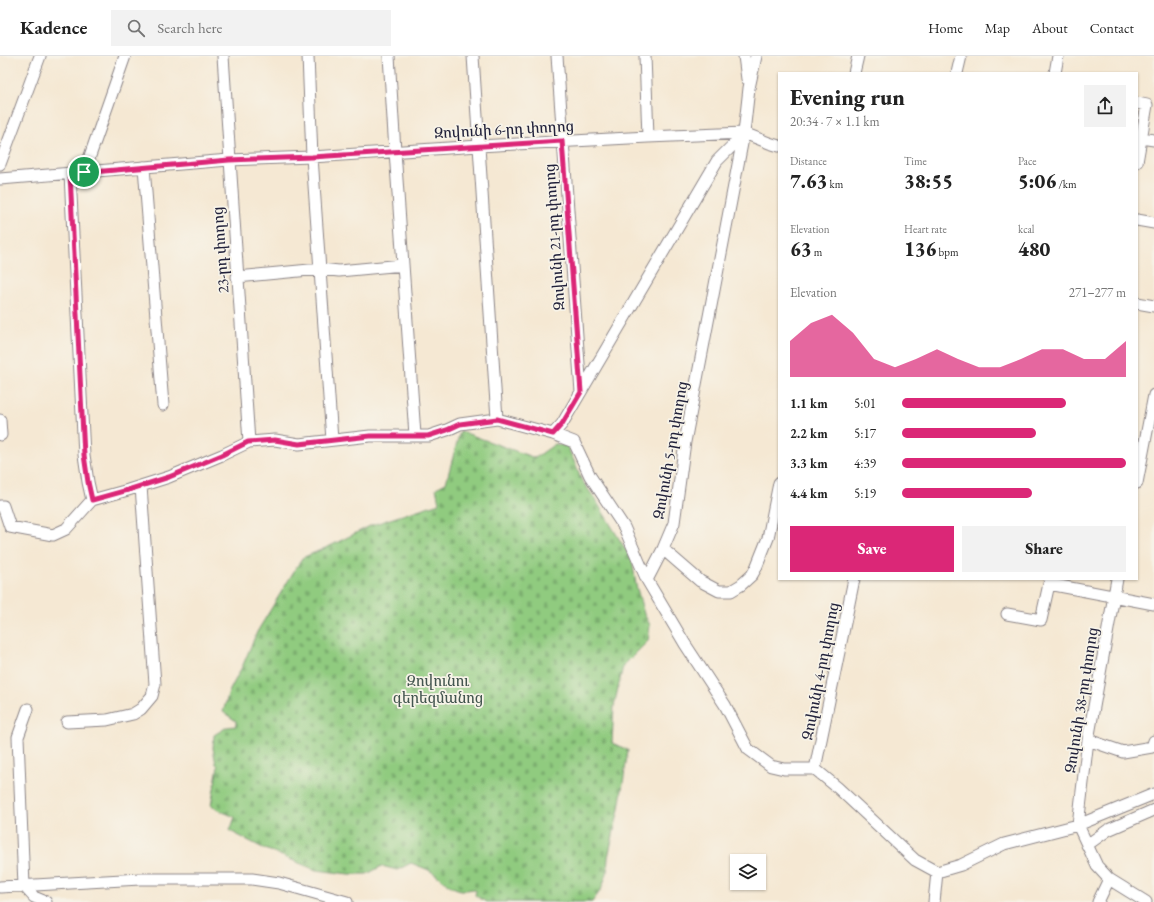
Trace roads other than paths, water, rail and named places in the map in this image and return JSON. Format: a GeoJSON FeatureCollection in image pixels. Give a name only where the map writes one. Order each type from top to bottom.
{"type":"FeatureCollection","features":[{"type":"Feature","properties":{"kind":"street"},"geometry":{"type":"LineString","coordinates":[[0,164],[40,56]]}},
{"type":"Feature","properties":{"kind":"street"},"geometry":{"type":"LineString","coordinates":[[84,172],[125,56]]}},
{"type":"Feature","properties":{"kind":"street","name":"23-րդ փողոց"},"geometry":{"type":"LineString","coordinates":[[223,56],[248,442]]}},
{"type":"Feature","properties":{"kind":"street"},"geometry":{"type":"LineString","coordinates":[[308,56],[312,157],[332,440]]}},
{"type":"Feature","properties":{"kind":"street"},"geometry":{"type":"LineString","coordinates":[[389,56],[416,435]]}},
{"type":"Feature","properties":{"kind":"street"},"geometry":{"type":"LineString","coordinates":[[473,56],[497,419]]}},
{"type":"Feature","properties":{"kind":"street","name":"Զովունի 21-րդ փողոց"},"geometry":{"type":"LineString","coordinates":[[557,56],[581,392]]}},
{"type":"Feature","properties":{"kind":"street"},"geometry":{"type":"LineString","coordinates":[[645,56],[648,137]]}},
{"type":"Feature","properties":{"kind":"street"},"geometry":{"type":"LineString","coordinates":[[744,56],[748,88]]}},
{"type":"Feature","properties":{"kind":"street","name":"Զովունի 5-րդ փողոց"},"geometry":{"type":"LineString","coordinates":[[647,580],[674,524],[685,442],[744,133],[748,88],[756,56]]}},
{"type":"Feature","properties":{"kind":"street"},"geometry":{"type":"LineString","coordinates":[[854,72],[858,56]]}},
{"type":"Feature","properties":{"kind":"street"},"geometry":{"type":"LineString","coordinates":[[957,72],[960,56]]}},
{"type":"Feature","properties":{"kind":"street"},"geometry":{"type":"LineString","coordinates":[[1055,72],[1058,56]]}},
{"type":"Feature","properties":{"kind":"street"},"geometry":{"type":"LineString","coordinates":[[1138,103],[1147,105],[1138,157]]}},
{"type":"Feature","properties":{"kind":"street"},"geometry":{"type":"LineString","coordinates":[[553,434],[562,424],[717,161],[744,133]]}},
{"type":"Feature","properties":{"kind":"street","name":"Զովունի 6-րդ փողոց"},"geometry":{"type":"LineString","coordinates":[[0,179],[229,160],[312,157],[648,137],[744,133],[778,146]]}},
{"type":"Feature","properties":{"kind":"street"},"geometry":{"type":"LineString","coordinates":[[1142,138],[1154,140]]}},
{"type":"Feature","properties":{"kind":"street"},"geometry":{"type":"LineString","coordinates":[[144,167],[163,405]]}},
{"type":"Feature","properties":{"kind":"street"},"geometry":{"type":"LineString","coordinates":[[70,174],[84,455],[92,500]]}},
{"type":"Feature","properties":{"kind":"street"},"geometry":{"type":"LineString","coordinates":[[1138,220],[1154,223]]}},
{"type":"Feature","properties":{"kind":"street"},"geometry":{"type":"LineString","coordinates":[[237,277],[320,268],[339,272],[403,265]]}},
{"type":"Feature","properties":{"kind":"street"},"geometry":{"type":"LineString","coordinates":[[1138,303],[1154,306]]}},
{"type":"Feature","properties":{"kind":"street"},"geometry":{"type":"LineString","coordinates":[[1138,479],[1145,453],[1154,395]]}},
{"type":"Feature","properties":{"kind":"street"},"geometry":{"type":"LineString","coordinates":[[0,506],[3,506],[10,527],[53,535],[66,529],[92,500],[141,486],[191,469],[248,442],[275,440],[299,444],[370,436],[428,436],[460,424],[497,419],[553,434],[574,442],[590,476],[624,528],[647,580],[685,644],[725,705],[748,749],[771,766],[784,769],[815,769],[838,788],[915,860],[937,872],[960,865],[1004,844],[1078,825],[1154,794]]}},
{"type":"Feature","properties":{"kind":"street"},"geometry":{"type":"LineString","coordinates":[[0,420],[1,435]]}},
{"type":"Feature","properties":{"kind":"street"},"geometry":{"type":"LineString","coordinates":[[67,722],[107,720],[127,716],[141,709],[152,696],[155,684],[141,486]]}},
{"type":"Feature","properties":{"kind":"street"},"geometry":{"type":"LineString","coordinates":[[663,549],[700,581],[719,591],[731,591],[741,585],[752,575],[756,568],[768,538],[778,488]]}},
{"type":"Feature","properties":{"kind":"street","name":"Զովունի 4-րդ փողոց"},"geometry":{"type":"LineString","coordinates":[[815,769],[854,580]]}},
{"type":"Feature","properties":{"kind":"street","name":"Զովունի 38-րդ փողոց"},"geometry":{"type":"LineString","coordinates":[[1078,825],[1088,740],[1117,580]]}},
{"type":"Feature","properties":{"kind":"street"},"geometry":{"type":"LineString","coordinates":[[1007,614],[1041,620],[1049,582],[1113,597],[1154,604]]}},
{"type":"Feature","properties":{"kind":"street"},"geometry":{"type":"LineString","coordinates":[[28,709],[18,737],[24,886],[34,897],[46,902]]}},
{"type":"Feature","properties":{"kind":"street"},"geometry":{"type":"LineString","coordinates":[[1088,740],[1123,752],[1152,747],[1154,741]]}},
{"type":"Feature","properties":{"kind":"street"},"geometry":{"type":"LineString","coordinates":[[1087,845],[1108,830],[1154,810]]}},
{"type":"Feature","properties":{"kind":"street"},"geometry":{"type":"LineString","coordinates":[[1078,825],[1096,866],[1109,879],[1146,902]]}},
{"type":"Feature","properties":{"kind":"street"},"geometry":{"type":"LineString","coordinates":[[934,902],[937,872]]}},
{"type":"Feature","properties":{"kind":"street"},"geometry":{"type":"LineString","coordinates":[[0,888],[140,879],[252,879],[279,882],[347,902]]}},
{"type":"Feature","properties":{"kind":"street"},"geometry":{"type":"LineString","coordinates":[[1098,902],[1109,879]]}},
{"type":"Feature","properties":{"kind":"park label","name":"Զովունու գերեզմանոց"},"geometry":{"type":"Point","coordinates":[438,688]}}]}
